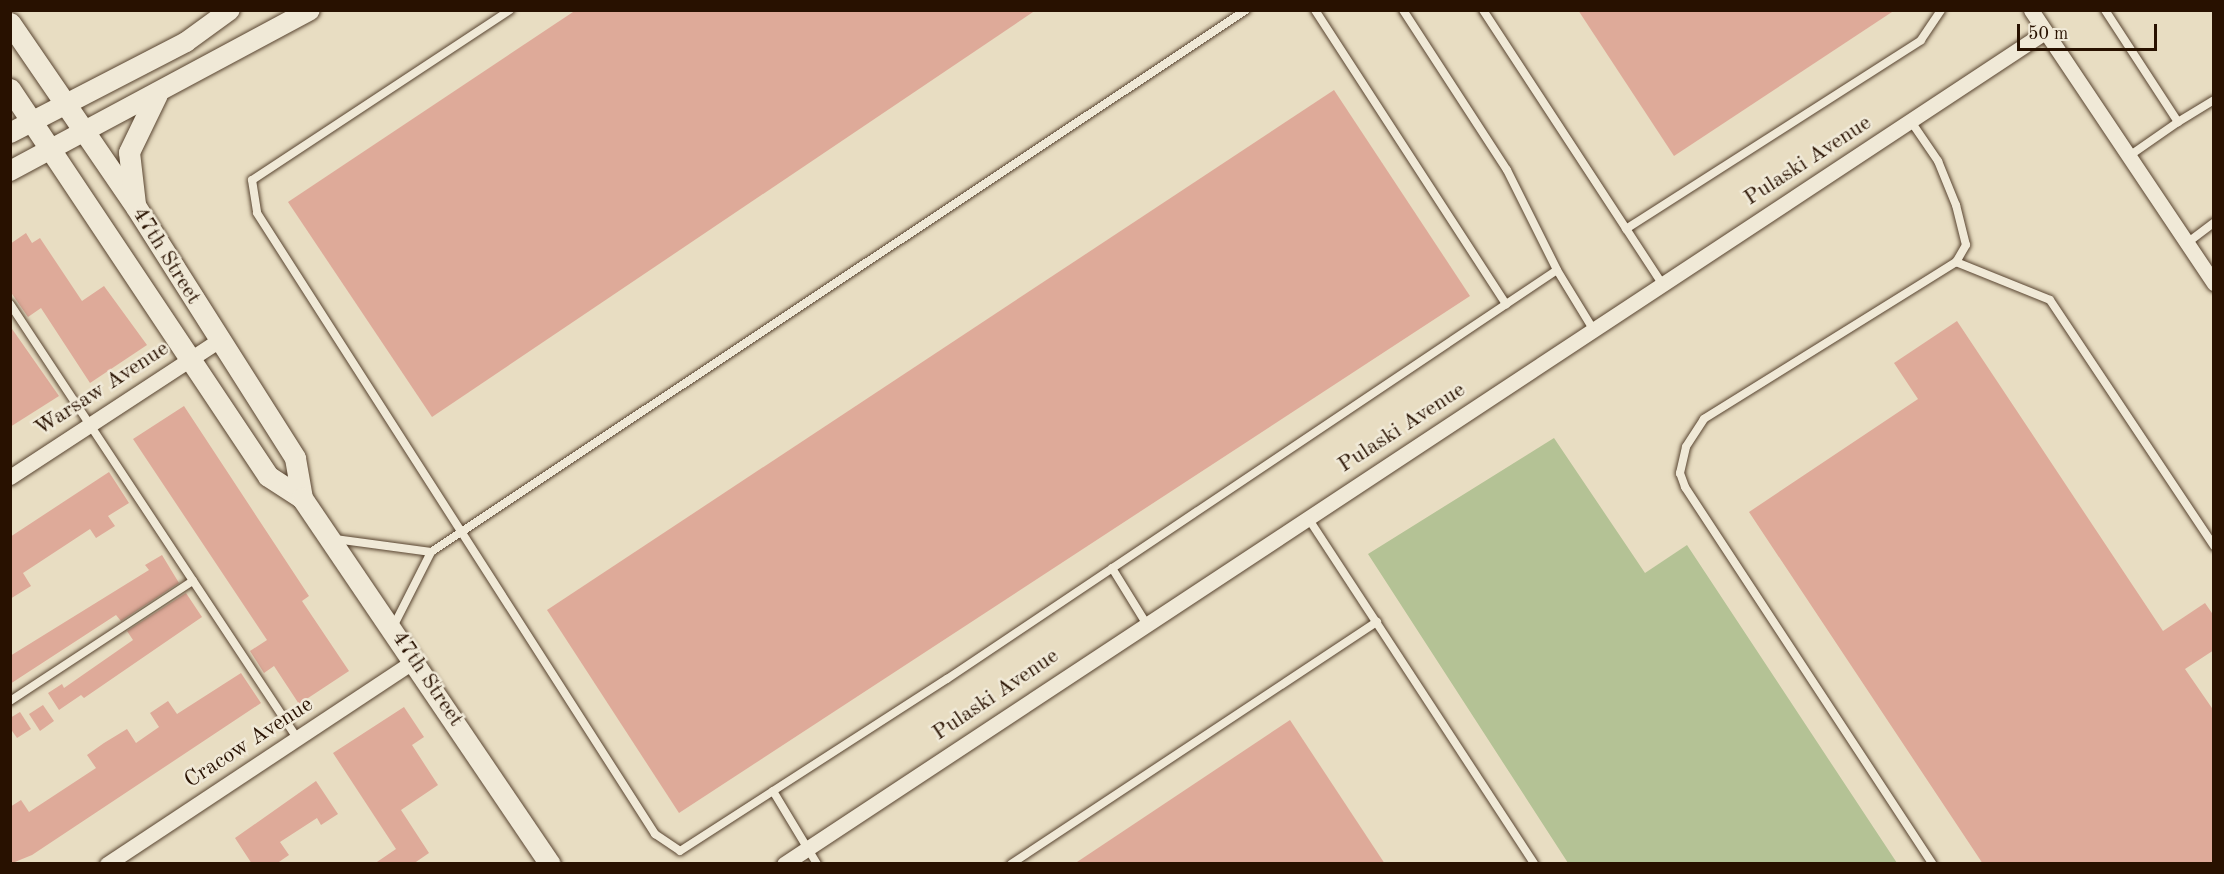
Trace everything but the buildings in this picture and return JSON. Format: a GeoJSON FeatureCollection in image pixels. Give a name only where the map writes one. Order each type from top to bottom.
{"type":"FeatureCollection","features":[{"type":"Feature","properties":{"kind":"main road","name":"47th Street"},"geometry":{"type":"LineString","coordinates":[[10,23],[136,207],[295,458],[302,498]]}},
{"type":"Feature","properties":{"kind":"main road","name":"47th Street"},"geometry":{"type":"LineString","coordinates":[[10,88],[268,476],[302,498],[393,627],[550,864]]}},
{"type":"Feature","properties":{"kind":"main road"},"geometry":{"type":"LineString","coordinates":[[136,207],[129,152],[157,94]]}},
{"type":"Feature","properties":{"kind":"street"},"geometry":{"type":"LineString","coordinates":[[10,133],[186,42],[230,10]]}},
{"type":"Feature","properties":{"kind":"street"},"geometry":{"type":"LineString","coordinates":[[10,171],[310,10]]}},
{"type":"Feature","properties":{"kind":"street"},"geometry":{"type":"LineString","coordinates":[[2031,10],[2214,284]]}},
{"type":"Feature","properties":{"kind":"street","name":"Pulaski Avenue"},"geometry":{"type":"LineString","coordinates":[[784,864],[2045,32]]}},
{"type":"Feature","properties":{"kind":"street","name":"Warsaw Avenue"},"geometry":{"type":"LineString","coordinates":[[10,477],[219,339]]}},
{"type":"Feature","properties":{"kind":"street","name":"Cracow Avenue"},"geometry":{"type":"LineString","coordinates":[[107,864],[415,660]]}},
{"type":"Feature","properties":{"kind":"lane"},"geometry":{"type":"LineString","coordinates":[[510,10],[252,180],[257,213],[655,834],[680,851],[1112,568],[1557,270]]}},
{"type":"Feature","properties":{"kind":"lane"},"geometry":{"type":"LineString","coordinates":[[393,627],[431,552],[1246,10]]}},
{"type":"Feature","properties":{"kind":"lane"},"geometry":{"type":"LineString","coordinates":[[1315,10],[1506,304]]}},
{"type":"Feature","properties":{"kind":"lane"},"geometry":{"type":"LineString","coordinates":[[1403,10],[1507,170],[1557,270],[1593,329]]}},
{"type":"Feature","properties":{"kind":"lane"},"geometry":{"type":"LineString","coordinates":[[1483,10],[1662,284]]}},
{"type":"Feature","properties":{"kind":"lane"},"geometry":{"type":"LineString","coordinates":[[1626,230],[1921,40],[1941,10]]}},
{"type":"Feature","properties":{"kind":"lane"},"geometry":{"type":"LineString","coordinates":[[2104,10],[2178,122]]}},
{"type":"Feature","properties":{"kind":"lane"},"geometry":{"type":"LineString","coordinates":[[2129,156],[2214,100]]}},
{"type":"Feature","properties":{"kind":"lane"},"geometry":{"type":"LineString","coordinates":[[1910,120],[1938,162],[1956,205],[1966,245],[1956,261],[1704,419],[1686,447],[1680,473],[1685,487],[1933,864]]}},
{"type":"Feature","properties":{"kind":"lane"},"geometry":{"type":"LineString","coordinates":[[2187,243],[2214,223]]}},
{"type":"Feature","properties":{"kind":"lane"},"geometry":{"type":"LineString","coordinates":[[1956,261],[2050,300],[2214,546]]}},
{"type":"Feature","properties":{"kind":"lane"},"geometry":{"type":"LineString","coordinates":[[10,304],[14,315],[90,424],[297,738]]}},
{"type":"Feature","properties":{"kind":"lane"},"geometry":{"type":"LineString","coordinates":[[1307,517],[1534,864]]}},
{"type":"Feature","properties":{"kind":"lane"},"geometry":{"type":"LineString","coordinates":[[331,538],[431,552]]}},
{"type":"Feature","properties":{"kind":"lane"},"geometry":{"type":"LineString","coordinates":[[1112,568],[1146,623]]}},
{"type":"Feature","properties":{"kind":"lane"},"geometry":{"type":"LineString","coordinates":[[10,702],[193,581]]}},
{"type":"Feature","properties":{"kind":"lane"},"geometry":{"type":"LineString","coordinates":[[1011,864],[1377,622]]}},
{"type":"Feature","properties":{"kind":"lane"},"geometry":{"type":"LineString","coordinates":[[773,791],[818,864]]}},
{"type":"Feature","properties":{"kind":"green space"},"geometry":{"type":"Polygon","coordinates":[[[1554,438],[1645,573],[1687,545],[1897,863],[1568,863],[1368,554],[1554,438]]]}}]}
